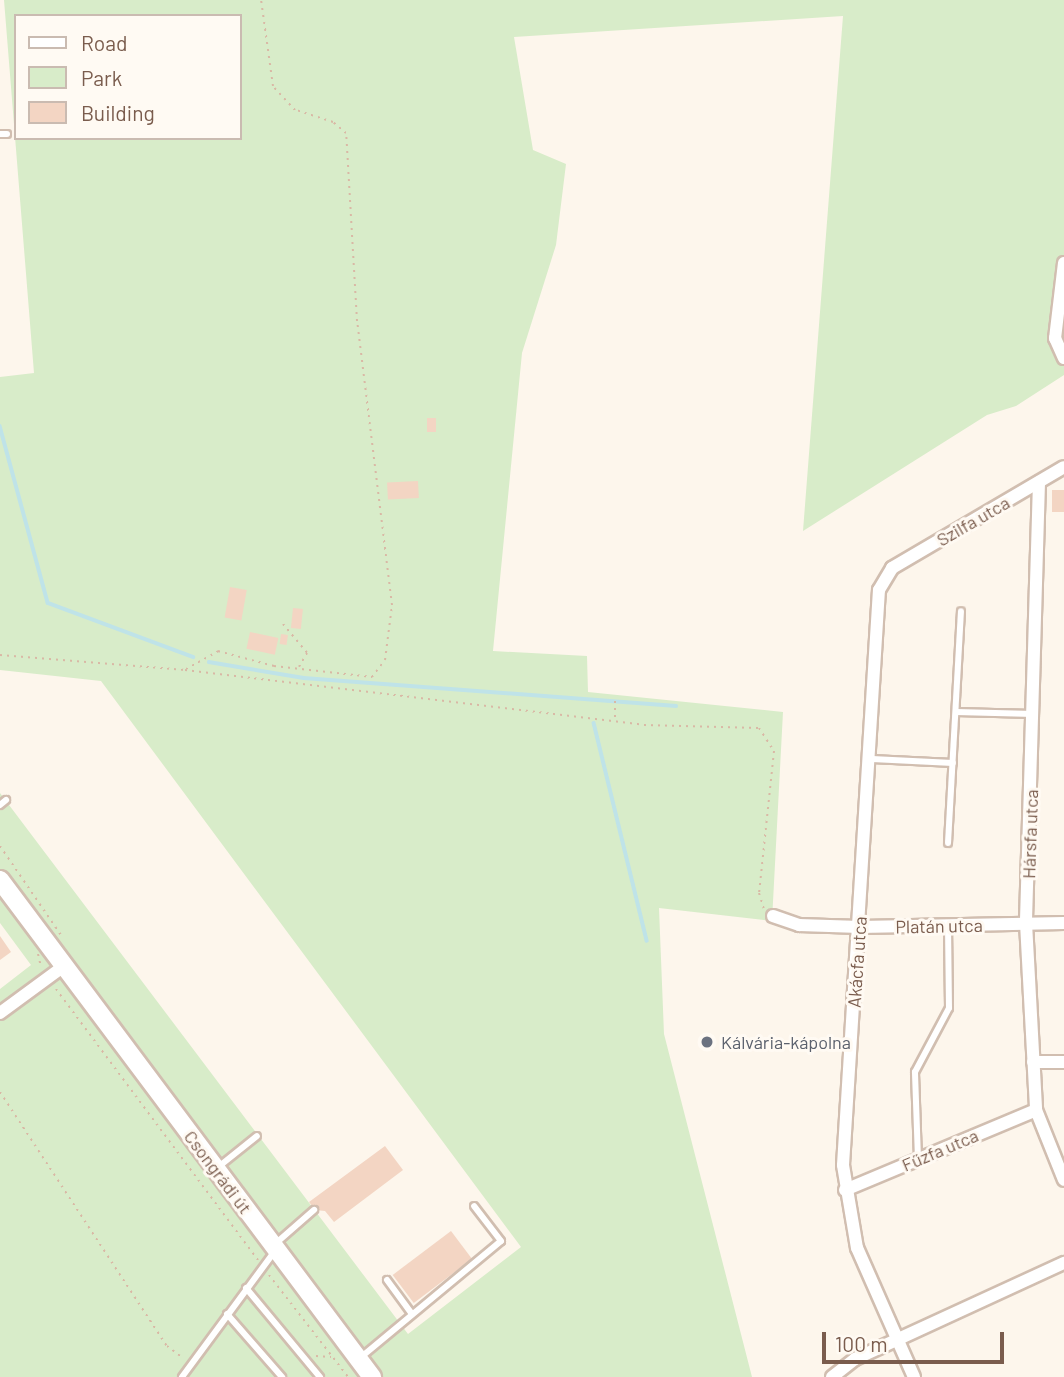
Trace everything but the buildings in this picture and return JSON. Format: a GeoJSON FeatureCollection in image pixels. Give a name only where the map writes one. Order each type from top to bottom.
{"type":"FeatureCollection","features":[{"type":"Feature","properties":{"kind":"main road","name":"Csongrádi út"},"geometry":{"type":"LineString","coordinates":[[0,880],[372,1377]]}},
{"type":"Feature","properties":{"kind":"street"},"geometry":{"type":"LineString","coordinates":[[1064,263],[1055,338],[1064,358]]}},
{"type":"Feature","properties":{"kind":"street","name":"Szilfa utca"},"geometry":{"type":"LineString","coordinates":[[884,578],[1064,467]]}},
{"type":"Feature","properties":{"kind":"street","name":"Hársfa utca"},"geometry":{"type":"LineString","coordinates":[[1039,482],[1035,715],[1026,923],[1036,1110],[1064,1180]]}},
{"type":"Feature","properties":{"kind":"street","name":"Akácfa utca"},"geometry":{"type":"LineString","coordinates":[[884,578],[845,1190],[857,1248],[914,1377]]}},
{"type":"Feature","properties":{"kind":"street","name":"Platán utca"},"geometry":{"type":"LineString","coordinates":[[773,916],[799,925],[860,927],[1064,923]]}},
{"type":"Feature","properties":{"kind":"street"},"geometry":{"type":"LineString","coordinates":[[0,1013],[64,966]]}},
{"type":"Feature","properties":{"kind":"street"},"geometry":{"type":"LineString","coordinates":[[1033,1062],[1064,1062]]}},
{"type":"Feature","properties":{"kind":"street","name":"Fűzfa utca"},"geometry":{"type":"LineString","coordinates":[[845,1190],[1036,1110]]}},
{"type":"Feature","properties":{"kind":"street"},"geometry":{"type":"LineString","coordinates":[[832,1377],[846,1364],[1064,1263]]}},
{"type":"Feature","properties":{"kind":"lane"},"geometry":{"type":"LineString","coordinates":[[948,844],[961,611]]}},
{"type":"Feature","properties":{"kind":"lane"},"geometry":{"type":"LineString","coordinates":[[956,712],[1035,715]]}},
{"type":"Feature","properties":{"kind":"lane"},"geometry":{"type":"LineString","coordinates":[[872,758],[953,763]]}},
{"type":"Feature","properties":{"kind":"lane"},"geometry":{"type":"LineString","coordinates":[[918,1158],[915,1072],[949,1008],[948,925]]}},
{"type":"Feature","properties":{"kind":"lane"},"geometry":{"type":"LineString","coordinates":[[215,1170],[257,1136]]}},
{"type":"Feature","properties":{"kind":"lane"},"geometry":{"type":"LineString","coordinates":[[358,1359],[501,1241],[474,1206]]}},
{"type":"Feature","properties":{"kind":"lane"},"geometry":{"type":"LineString","coordinates":[[182,1377],[275,1248],[314,1210]]}},
{"type":"Feature","properties":{"kind":"lane"},"geometry":{"type":"LineString","coordinates":[[387,1280],[412,1314]]}},
{"type":"Feature","properties":{"kind":"lane"},"geometry":{"type":"LineString","coordinates":[[246,1289],[320,1377]]}},
{"type":"Feature","properties":{"kind":"lane"},"geometry":{"type":"LineString","coordinates":[[227,1314],[282,1377]]}},
{"type":"Feature","properties":{"kind":"path"},"geometry":{"type":"LineString","coordinates":[[185,670],[209,651],[358,678],[377,674],[392,605],[357,321],[346,133],[333,122],[295,110],[273,86],[261,0]]}},
{"type":"Feature","properties":{"kind":"path"},"geometry":{"type":"LineString","coordinates":[[282,624],[307,653],[298,668]]}},
{"type":"Feature","properties":{"kind":"path"},"geometry":{"type":"LineString","coordinates":[[0,656],[185,670],[615,718],[667,727],[752,726],[766,733],[774,751],[759,892],[773,916]]}},
{"type":"Feature","properties":{"kind":"path"},"geometry":{"type":"LineString","coordinates":[[615,700],[615,718]]}},
{"type":"Feature","properties":{"kind":"path"},"geometry":{"type":"LineString","coordinates":[[0,1092],[167,1346],[191,1363]]}},
{"type":"Feature","properties":{"kind":"path"},"geometry":{"type":"LineString","coordinates":[[304,1356],[332,1357]]}},
{"type":"Feature","properties":{"kind":"green space"},"geometry":{"type":"Polygon","coordinates":[[[4,0],[1064,0],[1064,375],[1016,406],[987,415],[803,531],[843,16],[514,37],[533,150],[566,164],[556,245],[522,353],[493,651],[587,656],[588,692],[783,712],[772,921],[659,908],[664,1034],[752,1377],[0,1377],[0,989],[31,965],[0,923],[0,793],[408,1334],[521,1247],[101,681],[0,670],[0,377],[34,373],[15,140],[242,140],[242,14],[14,14],[14,124],[4,0]]]}},
{"type":"Feature","properties":{"kind":"waterway"},"geometry":{"type":"LineString","coordinates":[[0,426],[48,603],[193,657]]}},
{"type":"Feature","properties":{"kind":"waterway"},"geometry":{"type":"LineString","coordinates":[[209,662],[304,678],[676,706]]}},
{"type":"Feature","properties":{"kind":"waterway"},"geometry":{"type":"LineString","coordinates":[[594,723],[647,941]]}},
{"type":"Feature","properties":{"kind":"place","name":"Kálvária-kápolna"},"geometry":{"type":"Point","coordinates":[707,1042]}}]}
